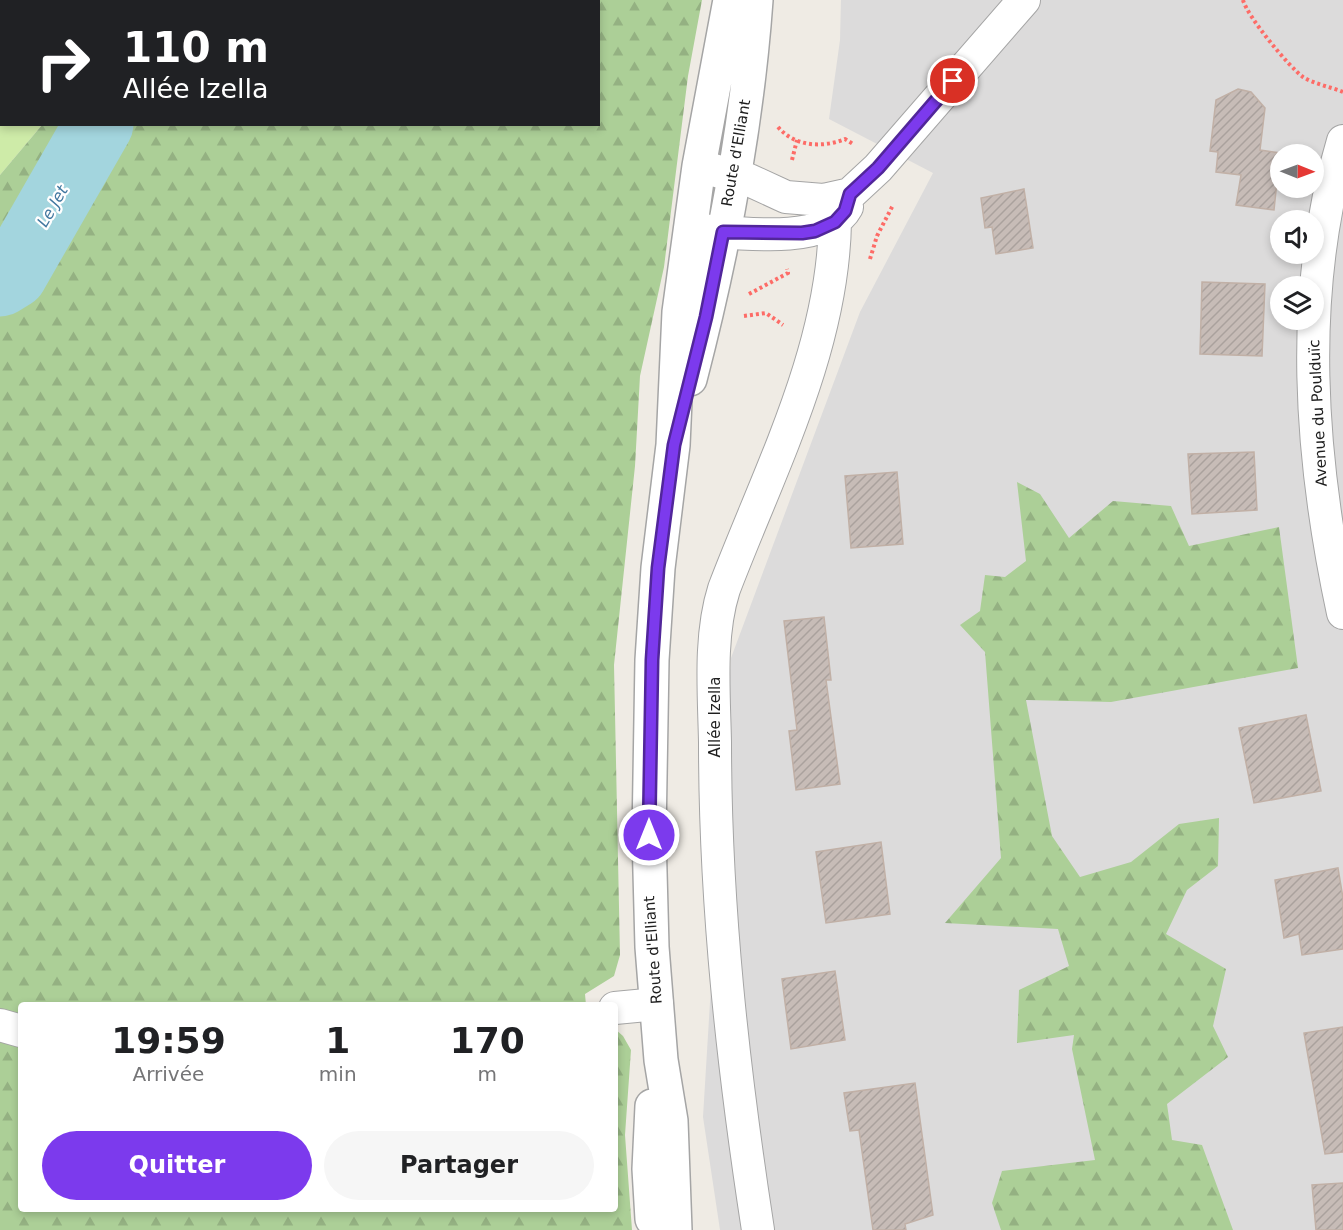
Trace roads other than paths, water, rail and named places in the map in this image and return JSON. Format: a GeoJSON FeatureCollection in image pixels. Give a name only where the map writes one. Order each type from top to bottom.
{"type":"FeatureCollection","features":[{"type":"Feature","properties":{"kind":"street","name":"Route d'Elliant"},"geometry":{"type":"LineString","coordinates":[[675,1230],[671,1121],[661,1060],[650,890],[652,660],[658,568],[674,445],[679,312],[699,166],[730,0]]}},
{"type":"Feature","properties":{"kind":"street","name":"Route d'Elliant"},"geometry":{"type":"LineString","coordinates":[[674,445],[706,317],[734,175],[746,96],[756,0]]}},
{"type":"Feature","properties":{"kind":"street"},"geometry":{"type":"LineString","coordinates":[[699,166],[734,175],[786,197],[823,200],[850,194],[878,168],[1024,0]]}},
{"type":"Feature","properties":{"kind":"street","name":"Avenue du Poulduïc"},"geometry":{"type":"LineString","coordinates":[[1343,141],[1323,225],[1313,363],[1323,505],[1343,613]]}},
{"type":"Feature","properties":{"kind":"street","name":"Allée Izella"},"geometry":{"type":"LineString","coordinates":[[758,1230],[734,1062],[719,900],[715,757],[717,624],[724,589],[809,367],[832,272],[835,222],[845,211],[850,194]]}},
{"type":"Feature","properties":{"kind":"street"},"geometry":{"type":"LineString","coordinates":[[691,229],[723,232],[802,233],[815,231],[835,222]]}},
{"type":"Feature","properties":{"kind":"street"},"geometry":{"type":"LineString","coordinates":[[618,1008],[657,1004]]}},
{"type":"Feature","properties":{"kind":"street"},"geometry":{"type":"LineString","coordinates":[[0,1025],[18,1029]]}},
{"type":"Feature","properties":{"kind":"street","name":"Route d'Elliant"},"geometry":{"type":"LineString","coordinates":[[653,1230],[649,1138],[661,1060]]}},
{"type":"Feature","properties":{"kind":"waterway","name":"Le Jet"},"geometry":{"type":"LineString","coordinates":[[0,282],[13,274],[98,126]]}}]}
